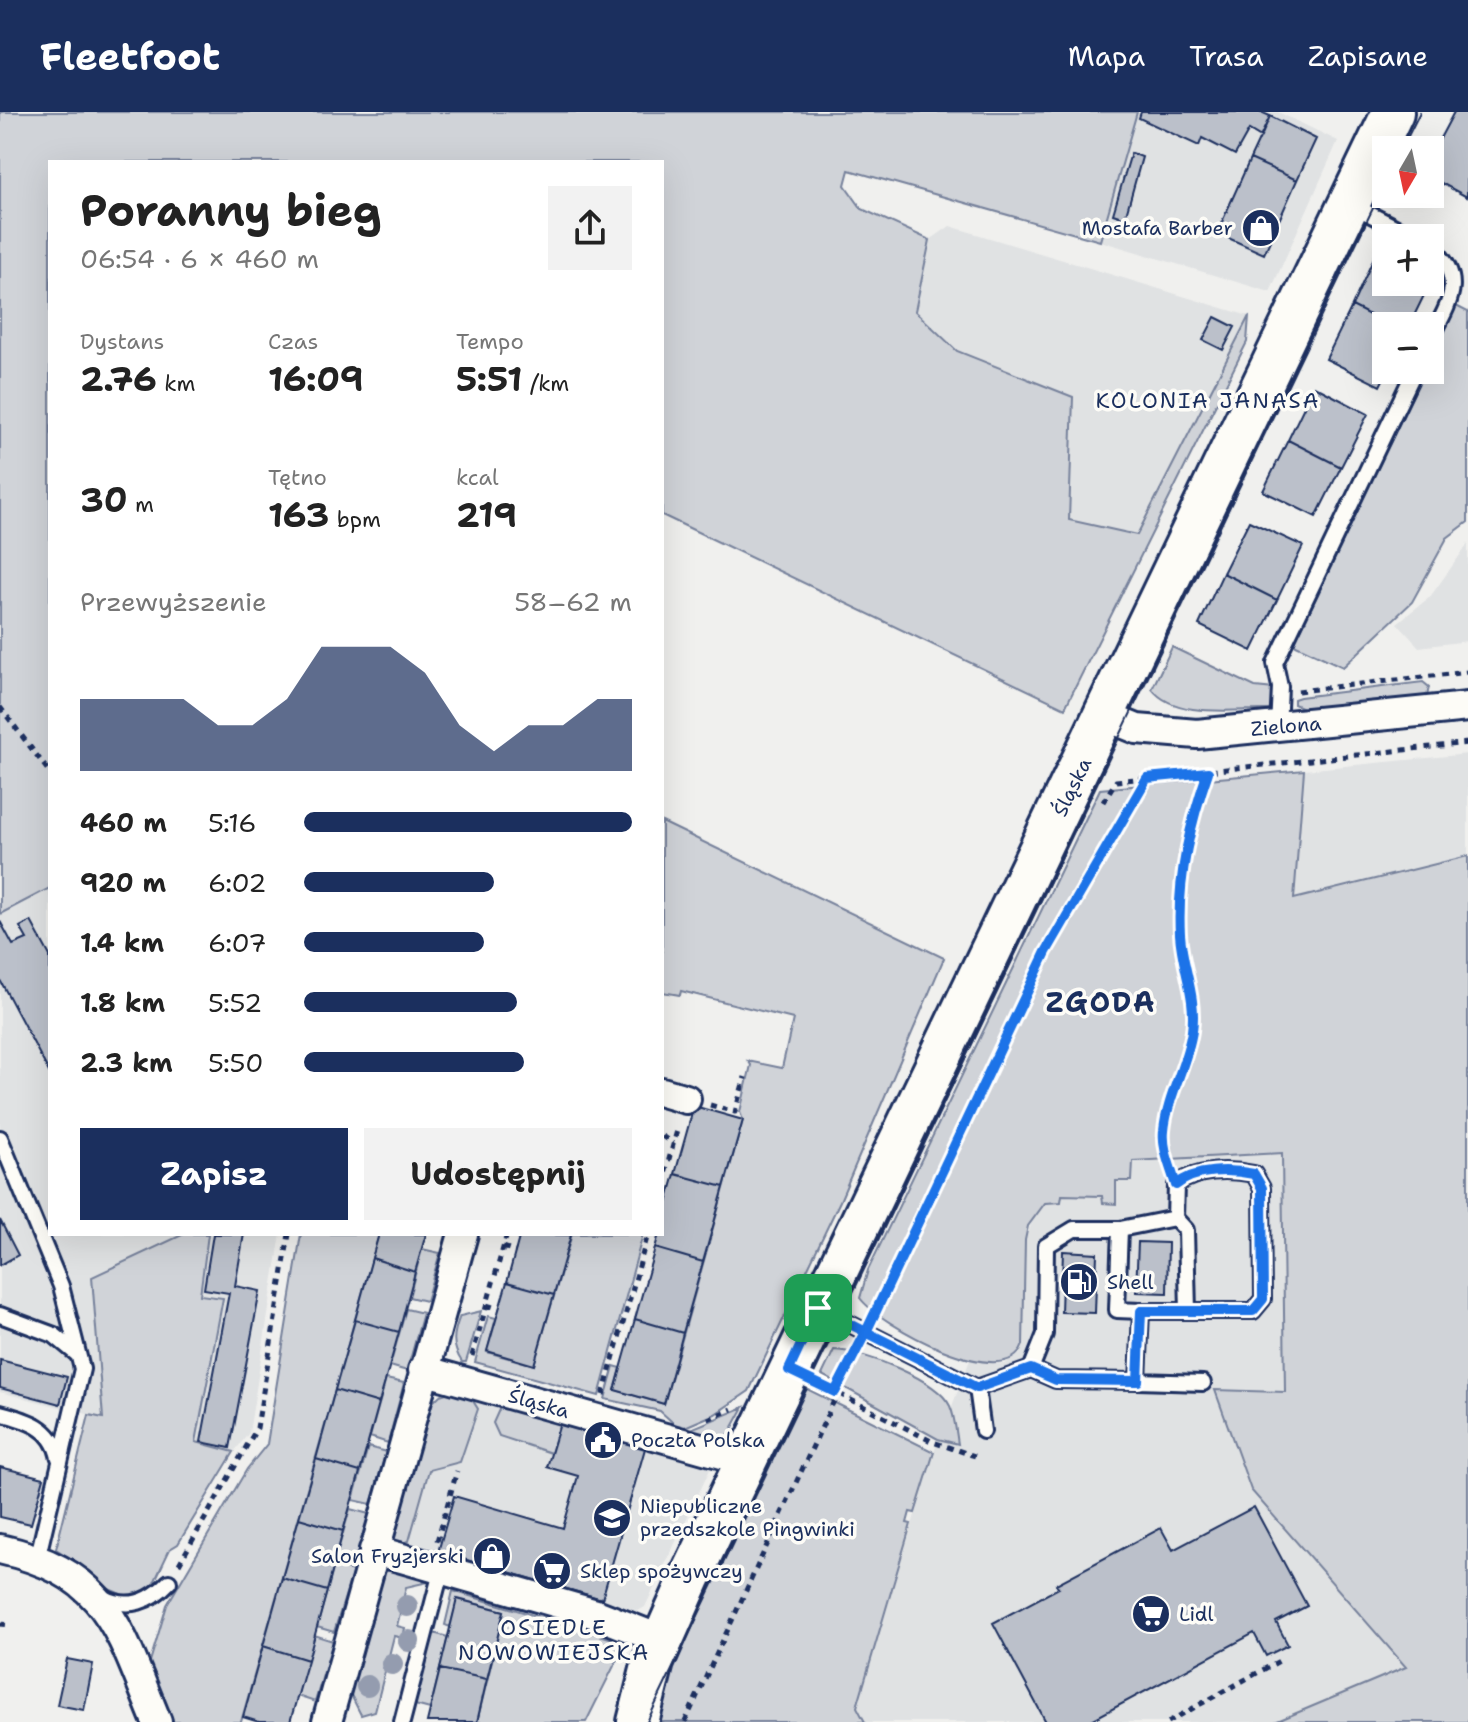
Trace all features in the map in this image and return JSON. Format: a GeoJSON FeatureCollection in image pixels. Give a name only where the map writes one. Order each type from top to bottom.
{"type":"FeatureCollection","features":[{"type":"Feature","properties":{"kind":"street","name":"Śląska"},"geometry":{"type":"LineString","coordinates":[[638,1722],[658,1651],[818,1308],[1393,112]]}},
{"type":"Feature","properties":{"kind":"street","name":"Zielona"},"geometry":{"type":"LineString","coordinates":[[1105,716],[1137,729],[1161,733],[1278,728],[1468,707]]}},
{"type":"Feature","properties":{"kind":"street"},"geometry":{"type":"LineString","coordinates":[[327,1722],[462,1236]]}},
{"type":"Feature","properties":{"kind":"street","name":"Śląska"},"geometry":{"type":"LineString","coordinates":[[423,1370],[747,1461]]}},
{"type":"Feature","properties":{"kind":"street"},"geometry":{"type":"LineString","coordinates":[[0,1549],[63,1571],[104,1603],[124,1642],[157,1722]]}},
{"type":"Feature","properties":{"kind":"street"},"geometry":{"type":"LineString","coordinates":[[374,1550],[596,1614],[658,1651],[614,1722]]}},
{"type":"Feature","properties":{"kind":"lane"},"geometry":{"type":"LineString","coordinates":[[1348,203],[1389,224]]}},
{"type":"Feature","properties":{"kind":"lane"},"geometry":{"type":"LineString","coordinates":[[1444,259],[1454,279],[1444,313]]}},
{"type":"Feature","properties":{"kind":"lane"},"geometry":{"type":"LineString","coordinates":[[1278,728],[1279,693],[1275,663],[1408,384]]}},
{"type":"Feature","properties":{"kind":"lane"},"geometry":{"type":"LineString","coordinates":[[0,1138],[16,1169],[61,1286],[82,1369],[37,1560]]}},
{"type":"Feature","properties":{"kind":"lane"},"geometry":{"type":"LineString","coordinates":[[1120,1229],[1117,1310],[1141,1311],[1188,1311],[1253,1311],[1263,1299],[1262,1188],[1254,1174],[1240,1171],[1189,1175],[1176,1185],[1175,1218],[1186,1230],[1188,1311]]}},
{"type":"Feature","properties":{"kind":"lane"},"geometry":{"type":"LineString","coordinates":[[1031,1369],[1045,1334],[1046,1246],[1074,1229],[1120,1229],[1175,1218]]}},
{"type":"Feature","properties":{"kind":"lane"},"geometry":{"type":"LineString","coordinates":[[818,1308],[977,1388],[1031,1369],[1056,1380],[1203,1383]]}},
{"type":"Feature","properties":{"kind":"lane"},"geometry":{"type":"LineString","coordinates":[[1138,1381],[1141,1311]]}},
{"type":"Feature","properties":{"kind":"lane"},"geometry":{"type":"LineString","coordinates":[[0,1315],[65,1341],[79,1357]]}},
{"type":"Feature","properties":{"kind":"lane"},"geometry":{"type":"LineString","coordinates":[[977,1388],[983,1431]]}},
{"type":"Feature","properties":{"kind":"lane"},"geometry":{"type":"LineString","coordinates":[[0,1413],[32,1422],[45,1432],[59,1459]]}},
{"type":"Feature","properties":{"kind":"lane"},"geometry":{"type":"LineString","coordinates":[[402,1722],[442,1568]]}},
{"type":"Feature","properties":{"kind":"lane"},"geometry":{"type":"LineString","coordinates":[[90,1590],[110,1601],[135,1604],[148,1600],[169,1582]]}},
{"type":"Feature","properties":{"kind":"path"},"geometry":{"type":"LineString","coordinates":[[1279,693],[1468,672]]}},
{"type":"Feature","properties":{"kind":"path"},"geometry":{"type":"LineString","coordinates":[[0,707],[48,770]]}},
{"type":"Feature","properties":{"kind":"path"},"geometry":{"type":"LineString","coordinates":[[685,1722],[835,1392],[1046,952],[1147,778],[1468,743]]}},
{"type":"Feature","properties":{"kind":"path"},"geometry":{"type":"LineString","coordinates":[[1176,1185],[1164,1132],[1192,1031],[1194,997],[1180,937],[1180,893],[1197,802],[1208,772]]}},
{"type":"Feature","properties":{"kind":"path"},"geometry":{"type":"LineString","coordinates":[[664,1137],[673,1144]]}},
{"type":"Feature","properties":{"kind":"path"},"geometry":{"type":"LineString","coordinates":[[169,1582],[257,1428],[289,1236]]}},
{"type":"Feature","properties":{"kind":"path"},"geometry":{"type":"LineString","coordinates":[[469,1369],[506,1236]]}},
{"type":"Feature","properties":{"kind":"path"},"geometry":{"type":"LineString","coordinates":[[600,1408],[647,1236]]}},
{"type":"Feature","properties":{"kind":"path"},"geometry":{"type":"LineString","coordinates":[[503,1247],[516,1251]]}},
{"type":"Feature","properties":{"kind":"path"},"geometry":{"type":"LineString","coordinates":[[487,1305],[499,1309]]}},
{"type":"Feature","properties":{"kind":"path"},"geometry":{"type":"LineString","coordinates":[[789,1370],[933,1442],[975,1456]]}},
{"type":"Feature","properties":{"kind":"path"},"geometry":{"type":"LineString","coordinates":[[694,1425],[737,1407]]}},
{"type":"Feature","properties":{"kind":"path"},"geometry":{"type":"LineString","coordinates":[[0,1624],[10,1625]]}},
{"type":"Feature","properties":{"kind":"path"},"geometry":{"type":"LineString","coordinates":[[1168,1722],[1279,1661]]}},
{"type":"Feature","properties":{"kind":"shaded area"},"geometry":{"type":"Polygon","coordinates":[[[0,112],[1137,112],[1100,241],[849,170],[845,185],[862,209],[930,240],[915,311],[957,351],[1073,397],[1069,520],[1137,535],[1249,316],[1247,342],[1065,708],[664,516],[664,160],[48,160],[48,889],[0,914],[0,112]]]}},
{"type":"Feature","properties":{"kind":"shaded area"},"geometry":{"type":"Polygon","coordinates":[[[1137,112],[1278,112],[1338,141],[1270,292],[1100,241],[1137,112]]]}},
{"type":"Feature","properties":{"kind":"shaded area"},"geometry":{"type":"Polygon","coordinates":[[[950,226],[1249,316],[1138,535],[1069,520],[1073,397],[957,351],[915,311],[930,240],[950,226]]]}},
{"type":"Feature","properties":{"kind":"shaded area"},"geometry":{"type":"Polygon","coordinates":[[[1456,306],[1468,312],[1468,522],[1447,538],[1412,602],[1343,667],[1294,644],[1418,384],[1444,384],[1444,331],[1456,306]]]}},
{"type":"Feature","properties":{"kind":"shaded area"},"geometry":{"type":"Polygon","coordinates":[[[1468,544],[1468,641],[1419,647],[1397,623],[1430,597],[1468,544]]]}},
{"type":"Feature","properties":{"kind":"shaded area"},"geometry":{"type":"Polygon","coordinates":[[[1172,647],[1255,687],[1274,689],[1274,706],[1269,710],[1190,709],[1162,698],[1152,689],[1172,647]]]}},
{"type":"Feature","properties":{"kind":"shaded area"},"geometry":{"type":"Polygon","coordinates":[[[1423,682],[1429,687],[1427,696],[1305,709],[1294,704],[1294,699],[1300,697],[1423,682]]]}},
{"type":"Feature","properties":{"kind":"shaded area"},"geometry":{"type":"Polygon","coordinates":[[[1468,754],[1468,856],[1293,899],[1304,770],[1468,754]]]}},
{"type":"Feature","properties":{"kind":"shaded area"},"geometry":{"type":"Polygon","coordinates":[[[1304,770],[1294,899],[1468,856],[1468,1722],[1275,1722],[1406,1667],[1251,1490],[1215,1390],[1285,1392],[1282,1153],[1133,1161],[1132,1181],[1116,1181],[1116,1204],[1103,1203],[1102,1196],[1062,1195],[1061,1202],[1045,1203],[1028,1226],[1025,1240],[1023,1345],[1012,1358],[993,1362],[969,1359],[943,1350],[892,1324],[860,1298],[868,1270],[1100,789],[1304,770]]]}},
{"type":"Feature","properties":{"kind":"shaded area"},"geometry":{"type":"Polygon","coordinates":[[[1093,790],[865,1266],[862,1260],[1089,792],[1093,790]]]}},
{"type":"Feature","properties":{"kind":"shaded area"},"geometry":{"type":"Polygon","coordinates":[[[664,823],[944,958],[840,1201],[749,1391],[715,1414],[680,1429],[660,1411],[605,1399],[614,1366],[621,1368],[616,1390],[664,1404],[743,1120],[740,1112],[751,1065],[748,1061],[782,1068],[793,1019],[681,991],[680,995],[664,992],[664,823]]]}},
{"type":"Feature","properties":{"kind":"shaded area"},"geometry":{"type":"Polygon","coordinates":[[[48,889],[48,1236],[180,1236],[92,1277],[103,1418],[0,1392],[0,914],[48,889]]]}},
{"type":"Feature","properties":{"kind":"shaded area"},"geometry":{"type":"Polygon","coordinates":[[[1282,1153],[1285,1392],[1215,1390],[1251,1490],[1406,1667],[1275,1722],[865,1722],[857,1707],[934,1452],[970,1360],[1004,1364],[1020,1354],[1023,1345],[1025,1240],[1035,1214],[1045,1203],[1061,1195],[1103,1196],[1132,1161],[1282,1153]]]}},
{"type":"Feature","properties":{"kind":"shaded area"},"geometry":{"type":"Polygon","coordinates":[[[180,1236],[208,1236],[200,1295],[223,1298],[196,1442],[234,1452],[178,1544],[170,1549],[151,1589],[128,1597],[104,1587],[82,1566],[56,1549],[89,1415],[103,1418],[92,1277],[180,1236]]]}},
{"type":"Feature","properties":{"kind":"shaded area"},"geometry":{"type":"Polygon","coordinates":[[[208,1236],[281,1236],[249,1433],[234,1452],[195,1442],[223,1298],[200,1296],[208,1236]]]}},
{"type":"Feature","properties":{"kind":"shaded area"},"geometry":{"type":"Polygon","coordinates":[[[301,1236],[378,1236],[241,1722],[170,1722],[149,1665],[167,1605],[247,1469],[267,1444],[301,1236]]]}},
{"type":"Feature","properties":{"kind":"shaded area"},"geometry":{"type":"Polygon","coordinates":[[[571,1236],[642,1236],[599,1396],[475,1362],[488,1316],[496,1318],[487,1352],[534,1365],[571,1236]]]}},
{"type":"Feature","properties":{"kind":"shaded area"},"geometry":{"type":"Polygon","coordinates":[[[422,1249],[440,1253],[426,1301],[409,1297],[422,1249]]]}},
{"type":"Feature","properties":{"kind":"shaded area"},"geometry":{"type":"Polygon","coordinates":[[[406,1309],[423,1313],[407,1371],[390,1366],[406,1309]]]}},
{"type":"Feature","properties":{"kind":"shaded area"},"geometry":{"type":"Polygon","coordinates":[[[481,1311],[466,1362],[462,1362],[454,1339],[460,1316],[481,1311]]]}},
{"type":"Feature","properties":{"kind":"shaded area"},"geometry":{"type":"Polygon","coordinates":[[[834,1350],[880,1361],[930,1386],[950,1406],[958,1444],[938,1439],[822,1375],[834,1350]]]}},
{"type":"Feature","properties":{"kind":"shaded area"},"geometry":{"type":"Polygon","coordinates":[[[386,1379],[404,1383],[388,1443],[370,1437],[386,1379]]]}},
{"type":"Feature","properties":{"kind":"shaded area"},"geometry":{"type":"Polygon","coordinates":[[[801,1386],[934,1452],[915,1513],[910,1512],[907,1523],[911,1524],[857,1707],[865,1722],[656,1722],[667,1676],[801,1386]]]}},
{"type":"Feature","properties":{"kind":"shaded area"},"geometry":{"type":"Polygon","coordinates":[[[455,1390],[714,1461],[645,1607],[638,1611],[398,1544],[433,1400],[455,1390]]]}},
{"type":"Feature","properties":{"kind":"shaded area"},"geometry":{"type":"Polygon","coordinates":[[[455,1390],[468,1393],[478,1409],[460,1462],[429,1470],[409,1541],[398,1544],[392,1539],[429,1406],[440,1395],[455,1390]]]}},
{"type":"Feature","properties":{"kind":"shaded area"},"geometry":{"type":"Polygon","coordinates":[[[502,1403],[561,1420],[551,1453],[499,1436],[493,1423],[502,1403]]]}},
{"type":"Feature","properties":{"kind":"shaded area"},"geometry":{"type":"Polygon","coordinates":[[[744,1407],[727,1438],[718,1440],[686,1431],[744,1407]]]}},
{"type":"Feature","properties":{"kind":"shaded area"},"geometry":{"type":"Polygon","coordinates":[[[368,1447],[386,1452],[371,1504],[353,1500],[368,1447]]]}},
{"type":"Feature","properties":{"kind":"shaded area"},"geometry":{"type":"Polygon","coordinates":[[[350,1509],[369,1514],[354,1563],[336,1557],[350,1509]]]}},
{"type":"Feature","properties":{"kind":"shaded area"},"geometry":{"type":"Polygon","coordinates":[[[334,1566],[353,1571],[334,1632],[317,1627],[334,1566]]]}},
{"type":"Feature","properties":{"kind":"shaded area"},"geometry":{"type":"Polygon","coordinates":[[[392,1567],[427,1577],[428,1582],[406,1587],[403,1600],[412,1603],[410,1611],[401,1609],[397,1626],[405,1628],[403,1638],[394,1636],[375,1711],[361,1715],[350,1693],[384,1573],[392,1567]]]}},
{"type":"Feature","properties":{"kind":"shaded area"},"geometry":{"type":"Polygon","coordinates":[[[453,1591],[613,1639],[622,1650],[586,1722],[477,1722],[504,1611],[458,1599],[450,1627],[445,1625],[453,1591]]]}},
{"type":"Feature","properties":{"kind":"shaded area"},"geometry":{"type":"Polygon","coordinates":[[[433,1633],[448,1637],[430,1709],[415,1705],[433,1633]]]}},
{"type":"Feature","properties":{"kind":"shaded area"},"geometry":{"type":"Polygon","coordinates":[[[314,1635],[333,1641],[315,1702],[297,1696],[314,1635]]]}},
{"type":"Feature","properties":{"kind":"building"},"geometry":{"type":"Polygon","coordinates":[[[1141,112],[1261,112],[1270,116],[1261,137],[1249,130],[1235,155],[1202,138],[1199,146],[1139,118],[1141,112]]]}},
{"type":"Feature","properties":{"kind":"building"},"geometry":{"type":"Polygon","coordinates":[[[1454,112],[1468,112],[1467,197],[1444,185],[1444,136],[1441,136],[1454,112]]]}},
{"type":"Feature","properties":{"kind":"building"},"geometry":{"type":"Polygon","coordinates":[[[1270,116],[1316,139],[1297,180],[1250,159],[1270,116]]]}},
{"type":"Feature","properties":{"kind":"building"},"geometry":{"type":"Polygon","coordinates":[[[1131,153],[1142,157],[1125,218],[1113,214],[1131,153]]]}},
{"type":"Feature","properties":{"kind":"building"},"geometry":{"type":"Polygon","coordinates":[[[1250,159],[1297,180],[1264,254],[1217,233],[1250,159]]]}},
{"type":"Feature","properties":{"kind":"building"},"geometry":{"type":"Polygon","coordinates":[[[1372,262],[1372,296],[1424,296],[1416,312],[1372,312],[1372,316],[1352,306],[1372,262]]]}},
{"type":"Feature","properties":{"kind":"building"},"geometry":{"type":"Polygon","coordinates":[[[1352,306],[1372,316],[1372,382],[1326,359],[1352,306]]]}},
{"type":"Feature","properties":{"kind":"building"},"geometry":{"type":"Polygon","coordinates":[[[1215,317],[1235,327],[1223,350],[1203,340],[1215,317]]]}},
{"type":"Feature","properties":{"kind":"building"},"geometry":{"type":"Polygon","coordinates":[[[1314,386],[1368,414],[1341,467],[1288,440],[1314,386]]]}},
{"type":"Feature","properties":{"kind":"building"},"geometry":{"type":"Polygon","coordinates":[[[1288,440],[1341,467],[1316,517],[1263,491],[1288,440]]]}},
{"type":"Feature","properties":{"kind":"building"},"geometry":{"type":"Polygon","coordinates":[[[1249,521],[1303,546],[1277,600],[1223,573],[1249,521]]]}},
{"type":"Feature","properties":{"kind":"building"},"geometry":{"type":"Polygon","coordinates":[[[1223,573],[1277,600],[1252,651],[1199,625],[1223,573]]]}},
{"type":"Feature","properties":{"kind":"building"},"geometry":{"type":"Polygon","coordinates":[[[0,921],[13,945],[27,939],[20,927],[31,921],[48,952],[48,1070],[0,980],[0,921]]]}},
{"type":"Feature","properties":{"kind":"building"},"geometry":{"type":"Polygon","coordinates":[[[694,1106],[743,1120],[724,1187],[675,1174],[694,1106]]]}},
{"type":"Feature","properties":{"kind":"building"},"geometry":{"type":"Polygon","coordinates":[[[675,1174],[724,1187],[703,1262],[655,1248],[658,1236],[664,1236],[664,1214],[675,1174]]]}},
{"type":"Feature","properties":{"kind":"building"},"geometry":{"type":"Polygon","coordinates":[[[0,1220],[18,1255],[0,1265],[0,1220]]]}},
{"type":"Feature","properties":{"kind":"building"},"geometry":{"type":"Polygon","coordinates":[[[213,1236],[244,1236],[235,1286],[260,1291],[230,1448],[201,1442],[229,1293],[204,1289],[213,1236]]]}},
{"type":"Feature","properties":{"kind":"building"},"geometry":{"type":"Polygon","coordinates":[[[378,1236],[425,1236],[415,1272],[372,1258],[378,1236]]]}},
{"type":"Feature","properties":{"kind":"building"},"geometry":{"type":"Polygon","coordinates":[[[519,1236],[571,1236],[554,1295],[507,1282],[519,1236]]]}},
{"type":"Feature","properties":{"kind":"building"},"geometry":{"type":"Polygon","coordinates":[[[1138,1242],[1168,1243],[1167,1293],[1136,1292],[1138,1242]]]}},
{"type":"Feature","properties":{"kind":"building"},"geometry":{"type":"Polygon","coordinates":[[[655,1248],[703,1262],[683,1333],[635,1319],[655,1248]]]}},
{"type":"Feature","properties":{"kind":"building","name":"Shell"},"geometry":{"type":"Polygon","coordinates":[[[1063,1251],[1097,1253],[1095,1313],[1061,1312],[1063,1251]]]}},
{"type":"Feature","properties":{"kind":"building"},"geometry":{"type":"Polygon","coordinates":[[[372,1258],[415,1272],[399,1332],[355,1320],[372,1258]]]}},
{"type":"Feature","properties":{"kind":"building"},"geometry":{"type":"Polygon","coordinates":[[[507,1282],[554,1295],[534,1365],[487,1351],[507,1282]]]}},
{"type":"Feature","properties":{"kind":"building"},"geometry":{"type":"Polygon","coordinates":[[[635,1319],[683,1333],[664,1404],[615,1390],[635,1319]]]}},
{"type":"Feature","properties":{"kind":"building"},"geometry":{"type":"Polygon","coordinates":[[[355,1320],[399,1332],[379,1403],[335,1390],[355,1320]]]}},
{"type":"Feature","properties":{"kind":"building"},"geometry":{"type":"Polygon","coordinates":[[[0,1360],[67,1377],[60,1404],[0,1388],[0,1360]]]}},
{"type":"Feature","properties":{"kind":"building"},"geometry":{"type":"Polygon","coordinates":[[[335,1390],[379,1403],[360,1472],[316,1459],[335,1390]]]}},
{"type":"Feature","properties":{"kind":"building"},"geometry":{"type":"Polygon","coordinates":[[[561,1420],[646,1445],[602,1599],[438,1552],[454,1496],[563,1528],[578,1476],[547,1467],[561,1420]]]}},
{"type":"Feature","properties":{"kind":"building"},"geometry":{"type":"Polygon","coordinates":[[[316,1459],[360,1472],[343,1531],[299,1518],[316,1459]]]}},
{"type":"Feature","properties":{"kind":"building"},"geometry":{"type":"Polygon","coordinates":[[[0,1467],[44,1478],[31,1524],[0,1517],[0,1467]]]}},
{"type":"Feature","properties":{"kind":"building","name":"Lidl"},"geometry":{"type":"Polygon","coordinates":[[[1254,1507],[1307,1606],[1276,1622],[1288,1645],[1266,1656],[1254,1633],[1088,1722],[1046,1722],[993,1623],[1059,1588],[1056,1584],[1161,1528],[1173,1550],[1254,1507]]]}},
{"type":"Feature","properties":{"kind":"building"},"geometry":{"type":"Polygon","coordinates":[[[299,1518],[343,1531],[327,1591],[282,1578],[299,1518]]]}},
{"type":"Feature","properties":{"kind":"building"},"geometry":{"type":"Polygon","coordinates":[[[282,1578],[327,1591],[308,1660],[263,1646],[282,1578]]]}},
{"type":"Feature","properties":{"kind":"building"},"geometry":{"type":"Polygon","coordinates":[[[457,1599],[504,1611],[487,1679],[440,1669],[457,1599]]]}},
{"type":"Feature","properties":{"kind":"building"},"geometry":{"type":"Polygon","coordinates":[[[263,1646],[308,1660],[290,1722],[259,1722],[243,1717],[263,1646]]]}},
{"type":"Feature","properties":{"kind":"building"},"geometry":{"type":"Polygon","coordinates":[[[67,1659],[93,1664],[84,1710],[57,1705],[67,1659]]]}},
{"type":"Feature","properties":{"kind":"building"},"geometry":{"type":"Polygon","coordinates":[[[440,1669],[487,1679],[477,1722],[427,1722],[440,1669]]]}},
{"type":"Feature","properties":{"kind":"tram line"},"geometry":{"type":"LineString","coordinates":[[1408,136],[1420,112]]}},
{"type":"Feature","properties":{"kind":"tram line"},"geometry":{"type":"LineString","coordinates":[[647,1722],[1373,208]]}},
{"type":"Feature","properties":{"kind":"place","name":"Mostafa Barber"},"geometry":{"type":"Point","coordinates":[1261,228]}},
{"type":"Feature","properties":{"kind":"place","name":"Shell"},"geometry":{"type":"Point","coordinates":[1079,1282]}},
{"type":"Feature","properties":{"kind":"place","name":"Poczta Polska"},"geometry":{"type":"Point","coordinates":[603,1440]}},
{"type":"Feature","properties":{"kind":"place","name":"Niepubliczne przedszkole Pingwinki"},"geometry":{"type":"Point","coordinates":[612,1518]}},
{"type":"Feature","properties":{"kind":"place","name":"Salon Fryzjerski"},"geometry":{"type":"Point","coordinates":[492,1556]}},
{"type":"Feature","properties":{"kind":"place","name":"Sklep spożywczy"},"geometry":{"type":"Point","coordinates":[552,1571]}},
{"type":"Feature","properties":{"kind":"place","name":"Lidl"},"geometry":{"type":"Point","coordinates":[1151,1614]}},
{"type":"Feature","properties":{"kind":"district","name":"KOLONIA JANASA"},"geometry":{"type":"Point","coordinates":[1208,400]}},
{"type":"Feature","properties":{"kind":"district","name":"ZGODA"},"geometry":{"type":"Point","coordinates":[1101,1002]}},
{"type":"Feature","properties":{"kind":"district","name":"OSIEDLE NOWOWIEJSKA"},"geometry":{"type":"Point","coordinates":[554,1640]}},
{"type":"Feature","properties":{"kind":"route"},"geometry":{"type":"LineString","coordinates":[[818,1308],[789,1370],[835,1392],[866,1332],[977,1388],[1010,1379],[1031,1369],[1056,1380],[1138,1381],[1141,1311],[1253,1311],[1263,1299],[1262,1188],[1254,1174],[1240,1171],[1189,1175],[1176,1185],[1165,1150],[1164,1132],[1192,1031],[1194,997],[1180,937],[1180,893],[1197,802],[1208,772],[1147,778],[1046,952],[866,1332],[818,1308]]}}]}
